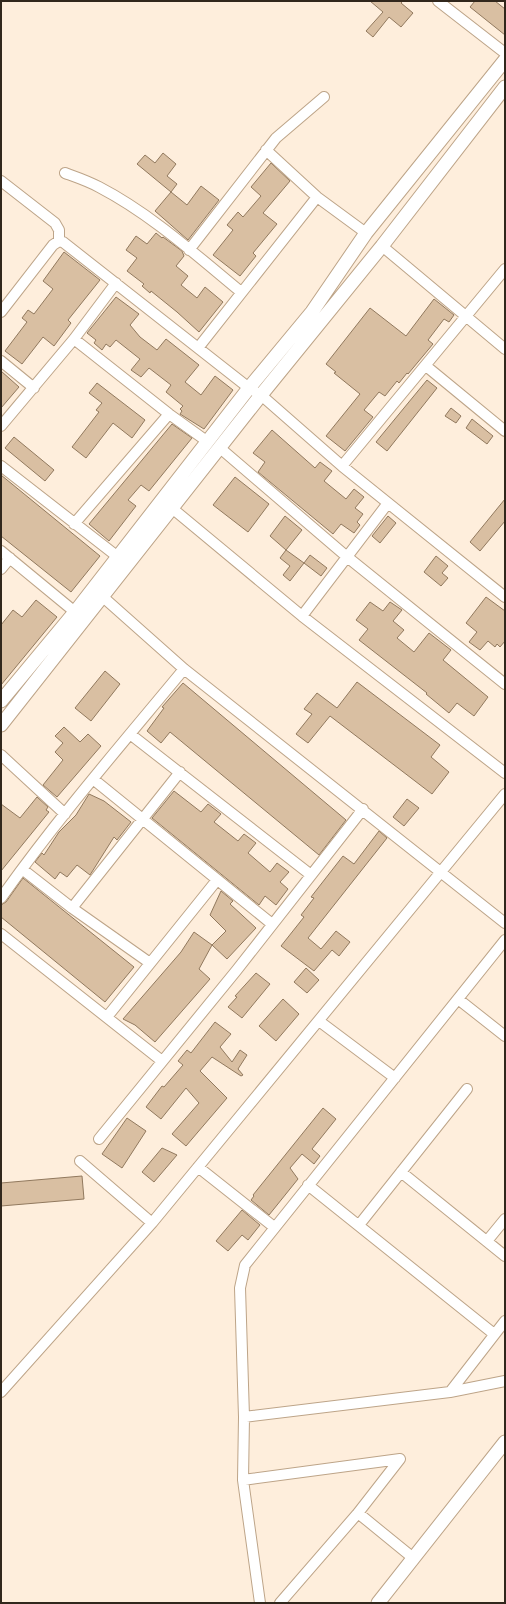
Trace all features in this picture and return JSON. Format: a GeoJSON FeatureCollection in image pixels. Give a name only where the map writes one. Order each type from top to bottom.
{"type":"FeatureCollection","features":[{"type":"Feature","properties":{"kind":"street"},"geometry":{"type":"LineString","coordinates":[[438,1],[505,53]]}},
{"type":"Feature","properties":{"kind":"street"},"geometry":{"type":"LineString","coordinates":[[1,700],[75,612],[249,388],[312,312],[366,233],[505,60]]}},
{"type":"Feature","properties":{"kind":"street"},"geometry":{"type":"LineString","coordinates":[[1,725],[173,510],[261,395],[382,246],[505,87]]}},
{"type":"Feature","properties":{"kind":"street"},"geometry":{"type":"LineString","coordinates":[[189,250],[276,138],[324,97]]}},
{"type":"Feature","properties":{"kind":"street"},"geometry":{"type":"LineString","coordinates":[[266,150],[317,197],[366,233]]}},
{"type":"Feature","properties":{"kind":"street"},"geometry":{"type":"LineString","coordinates":[[65,173],[97,186],[122,199],[241,292]]}},
{"type":"Feature","properties":{"kind":"street"},"geometry":{"type":"LineString","coordinates":[[1,181],[54,224],[58,230],[59,242]]}},
{"type":"Feature","properties":{"kind":"street"},"geometry":{"type":"LineString","coordinates":[[198,348],[317,197]]}},
{"type":"Feature","properties":{"kind":"street"},"geometry":{"type":"LineString","coordinates":[[1,312],[53,245],[63,242],[249,388],[261,395],[342,466],[505,597]]}},
{"type":"Feature","properties":{"kind":"street"},"geometry":{"type":"LineString","coordinates":[[382,246],[505,349]]}},
{"type":"Feature","properties":{"kind":"street"},"geometry":{"type":"LineString","coordinates":[[342,466],[505,270]]}},
{"type":"Feature","properties":{"kind":"street"},"geometry":{"type":"LineString","coordinates":[[1,426],[74,339],[116,283]]}},
{"type":"Feature","properties":{"kind":"street"},"geometry":{"type":"LineString","coordinates":[[74,339],[169,414],[208,442]]}},
{"type":"Feature","properties":{"kind":"street"},"geometry":{"type":"LineString","coordinates":[[1,361],[34,388]]}},
{"type":"Feature","properties":{"kind":"street"},"geometry":{"type":"LineString","coordinates":[[426,366],[505,431]]}},
{"type":"Feature","properties":{"kind":"street"},"geometry":{"type":"LineString","coordinates":[[74,524],[169,414]]}},
{"type":"Feature","properties":{"kind":"street"},"geometry":{"type":"LineString","coordinates":[[220,448],[346,556],[505,684]]}},
{"type":"Feature","properties":{"kind":"street"},"geometry":{"type":"LineString","coordinates":[[1,466],[118,557]]}},
{"type":"Feature","properties":{"kind":"street"},"geometry":{"type":"LineString","coordinates":[[302,616],[346,556],[388,503]]}},
{"type":"Feature","properties":{"kind":"street"},"geometry":{"type":"LineString","coordinates":[[173,510],[302,616],[503,768]]}},
{"type":"Feature","properties":{"kind":"street"},"geometry":{"type":"LineString","coordinates":[[1,551],[75,612]]}},
{"type":"Feature","properties":{"kind":"street"},"geometry":{"type":"LineString","coordinates":[[1,569],[10,558]]}},
{"type":"Feature","properties":{"kind":"street"},"geometry":{"type":"LineString","coordinates":[[104,597],[184,669],[363,809],[505,923]]}},
{"type":"Feature","properties":{"kind":"street"},"geometry":{"type":"LineString","coordinates":[[1,898],[65,814],[184,669]]}},
{"type":"Feature","properties":{"kind":"street"},"geometry":{"type":"LineString","coordinates":[[130,734],[311,875]]}},
{"type":"Feature","properties":{"kind":"street"},"geometry":{"type":"LineString","coordinates":[[1,755],[65,814]]}},
{"type":"Feature","properties":{"kind":"street"},"geometry":{"type":"LineString","coordinates":[[72,908],[180,772]]}},
{"type":"Feature","properties":{"kind":"street"},"geometry":{"type":"LineString","coordinates":[[93,779],[272,924]]}},
{"type":"Feature","properties":{"kind":"street"},"geometry":{"type":"LineString","coordinates":[[1,1392],[152,1223],[505,794]]}},
{"type":"Feature","properties":{"kind":"street"},"geometry":{"type":"LineString","coordinates":[[99,1139],[363,809]]}},
{"type":"Feature","properties":{"kind":"street"},"geometry":{"type":"LineString","coordinates":[[22,869],[72,908],[150,962]]}},
{"type":"Feature","properties":{"kind":"street"},"geometry":{"type":"LineString","coordinates":[[107,1017],[217,880]]}},
{"type":"Feature","properties":{"kind":"street"},"geometry":{"type":"LineString","coordinates":[[1,934],[162,1061]]}},
{"type":"Feature","properties":{"kind":"street"},"geometry":{"type":"LineString","coordinates":[[260,1603],[243,1480],[244,1417],[240,1288],[242,1272],[245,1265],[308,1185],[505,940]]}},
{"type":"Feature","properties":{"kind":"street"},"geometry":{"type":"LineString","coordinates":[[458,999],[505,1036]]}},
{"type":"Feature","properties":{"kind":"street"},"geometry":{"type":"LineString","coordinates":[[319,1021],[394,1078]]}},
{"type":"Feature","properties":{"kind":"street"},"geometry":{"type":"LineString","coordinates":[[359,1225],[467,1089]]}},
{"type":"Feature","properties":{"kind":"street"},"geometry":{"type":"LineString","coordinates":[[80,1161],[152,1223]]}},
{"type":"Feature","properties":{"kind":"street"},"geometry":{"type":"LineString","coordinates":[[198,1167],[274,1228]]}},
{"type":"Feature","properties":{"kind":"street"},"geometry":{"type":"LineString","coordinates":[[401,1172],[505,1256]]}},
{"type":"Feature","properties":{"kind":"street"},"geometry":{"type":"LineString","coordinates":[[308,1185],[494,1334]]}},
{"type":"Feature","properties":{"kind":"street"},"geometry":{"type":"LineString","coordinates":[[487,1241],[505,1219]]}},
{"type":"Feature","properties":{"kind":"street"},"geometry":{"type":"LineString","coordinates":[[450,1392],[505,1321]]}},
{"type":"Feature","properties":{"kind":"street"},"geometry":{"type":"LineString","coordinates":[[244,1417],[450,1392],[505,1381]]}},
{"type":"Feature","properties":{"kind":"street"},"geometry":{"type":"LineString","coordinates":[[378,1603],[505,1442]]}},
{"type":"Feature","properties":{"kind":"street"},"geometry":{"type":"LineString","coordinates":[[243,1480],[400,1459],[358,1513],[280,1603]]}},
{"type":"Feature","properties":{"kind":"street"},"geometry":{"type":"LineString","coordinates":[[358,1513],[412,1558]]}},
{"type":"Feature","properties":{"kind":"building"},"geometry":{"type":"Polygon","coordinates":[[[370,1],[403,1],[401,3],[413,13],[401,27],[389,17],[373,37],[366,31],[383,12],[370,1]]]}},
{"type":"Feature","properties":{"kind":"building"},"geometry":{"type":"Polygon","coordinates":[[[475,1],[495,1],[505,9],[505,35],[470,7],[475,1]]]}},
{"type":"Feature","properties":{"kind":"building"},"geometry":{"type":"Polygon","coordinates":[[[163,153],[176,164],[167,176],[177,184],[171,192],[137,164],[145,155],[155,163],[163,153]]]}},
{"type":"Feature","properties":{"kind":"building"},"geometry":{"type":"Polygon","coordinates":[[[271,163],[290,181],[263,213],[277,224],[253,253],[256,256],[240,276],[213,255],[233,230],[227,225],[238,212],[243,217],[261,196],[251,187],[271,163]]]}},
{"type":"Feature","properties":{"kind":"building"},"geometry":{"type":"Polygon","coordinates":[[[201,186],[219,200],[188,240],[155,211],[171,192],[187,205],[201,186]]]}},
{"type":"Feature","properties":{"kind":"building"},"geometry":{"type":"Polygon","coordinates":[[[156,233],[182,251],[184,256],[176,266],[188,276],[181,285],[197,298],[205,287],[223,302],[199,332],[151,291],[150,293],[142,286],[144,284],[127,271],[137,258],[126,250],[136,236],[147,244],[156,233]]]}},
{"type":"Feature","properties":{"kind":"building"},"geometry":{"type":"Polygon","coordinates":[[[64,252],[100,280],[68,320],[71,323],[54,346],[43,337],[22,364],[5,351],[27,322],[22,318],[28,310],[34,314],[53,289],[43,281],[64,252]]]}},
{"type":"Feature","properties":{"kind":"building"},"geometry":{"type":"Polygon","coordinates":[[[116,297],[139,314],[130,325],[140,337],[157,350],[166,339],[199,365],[185,382],[201,395],[215,376],[233,390],[204,429],[180,414],[182,411],[180,409],[183,406],[166,392],[171,385],[149,368],[141,377],[131,370],[140,359],[116,340],[110,347],[106,344],[102,350],[94,343],[96,340],[87,333],[116,297]]]}},
{"type":"Feature","properties":{"kind":"building"},"geometry":{"type":"Polygon","coordinates":[[[434,299],[454,315],[449,322],[444,319],[428,340],[433,344],[408,374],[407,373],[399,383],[397,381],[385,396],[379,392],[364,410],[373,417],[345,451],[326,436],[360,394],[334,373],[336,372],[326,364],[370,308],[406,336],[434,299]]]}},
{"type":"Feature","properties":{"kind":"building"},"geometry":{"type":"Polygon","coordinates":[[[1,371],[19,387],[1,408],[1,371]]]}},
{"type":"Feature","properties":{"kind":"building"},"geometry":{"type":"Polygon","coordinates":[[[427,380],[437,388],[387,451],[376,442],[427,380]]]}},
{"type":"Feature","properties":{"kind":"building"},"geometry":{"type":"Polygon","coordinates":[[[97,383],[145,420],[132,438],[113,423],[86,458],[72,447],[99,412],[96,410],[102,403],[89,393],[97,383]]]}},
{"type":"Feature","properties":{"kind":"building"},"geometry":{"type":"Polygon","coordinates":[[[451,408],[461,416],[456,423],[445,416],[451,408]]]}},
{"type":"Feature","properties":{"kind":"building"},"geometry":{"type":"Polygon","coordinates":[[[472,419],[493,436],[487,444],[466,428],[472,419]]]}},
{"type":"Feature","properties":{"kind":"building"},"geometry":{"type":"Polygon","coordinates":[[[172,424],[192,438],[149,491],[141,485],[128,500],[136,506],[109,541],[89,524],[172,424]]]}},
{"type":"Feature","properties":{"kind":"building"},"geometry":{"type":"Polygon","coordinates":[[[272,430],[315,468],[320,462],[332,471],[324,481],[346,499],[354,489],[364,497],[355,508],[363,514],[357,522],[360,525],[354,533],[341,524],[333,534],[258,472],[265,462],[253,453],[272,430]]]}},
{"type":"Feature","properties":{"kind":"building"},"geometry":{"type":"Polygon","coordinates":[[[14,437],[54,470],[45,481],[5,448],[14,437]]]}},
{"type":"Feature","properties":{"kind":"building"},"geometry":{"type":"Polygon","coordinates":[[[1,475],[100,556],[71,592],[1,536],[1,475]]]}},
{"type":"Feature","properties":{"kind":"building"},"geometry":{"type":"Polygon","coordinates":[[[235,477],[269,504],[248,532],[213,505],[235,477]]]}},
{"type":"Feature","properties":{"kind":"building"},"geometry":{"type":"Polygon","coordinates":[[[505,499],[505,521],[480,551],[470,542],[505,499]]]}},
{"type":"Feature","properties":{"kind":"building"},"geometry":{"type":"Polygon","coordinates":[[[285,516],[302,530],[286,550],[270,536],[285,516]]]}},
{"type":"Feature","properties":{"kind":"building"},"geometry":{"type":"Polygon","coordinates":[[[388,516],[396,523],[380,543],[372,536],[388,516]]]}},
{"type":"Feature","properties":{"kind":"building"},"geometry":{"type":"Polygon","coordinates":[[[286,550],[304,563],[290,581],[283,575],[290,566],[280,558],[286,550]]]}},
{"type":"Feature","properties":{"kind":"building"},"geometry":{"type":"Polygon","coordinates":[[[310,555],[327,568],[321,576],[304,563],[310,555]]]}},
{"type":"Feature","properties":{"kind":"building"},"geometry":{"type":"Polygon","coordinates":[[[436,556],[448,566],[442,573],[448,578],[441,586],[424,572],[436,556]]]}},
{"type":"Feature","properties":{"kind":"building"},"geometry":{"type":"Polygon","coordinates":[[[486,597],[505,611],[505,641],[500,647],[497,644],[495,647],[488,641],[480,650],[469,642],[477,632],[466,623],[486,597]]]}},
{"type":"Feature","properties":{"kind":"building"},"geometry":{"type":"Polygon","coordinates":[[[36,600],[57,617],[1,685],[1,625],[13,610],[22,617],[36,600]]]}},
{"type":"Feature","properties":{"kind":"building"},"geometry":{"type":"Polygon","coordinates":[[[370,602],[383,611],[390,602],[402,610],[393,621],[404,630],[397,638],[414,652],[429,633],[451,650],[443,660],[488,697],[474,716],[457,703],[449,713],[426,694],[427,693],[359,640],[368,629],[356,620],[370,602]]]}},
{"type":"Feature","properties":{"kind":"building"},"geometry":{"type":"Polygon","coordinates":[[[105,671],[120,684],[91,721],[75,708],[105,671]]]}},
{"type":"Feature","properties":{"kind":"building"},"geometry":{"type":"Polygon","coordinates":[[[357,682],[440,745],[431,757],[449,772],[432,794],[330,716],[308,743],[296,734],[312,714],[304,709],[317,693],[337,708],[357,682]]]}},
{"type":"Feature","properties":{"kind":"building"},"geometry":{"type":"Polygon","coordinates":[[[183,683],[346,820],[319,855],[170,732],[161,743],[147,731],[164,708],[162,707],[183,683]]]}},
{"type":"Feature","properties":{"kind":"building"},"geometry":{"type":"Polygon","coordinates":[[[64,727],[80,742],[88,734],[101,746],[57,797],[43,785],[63,760],[55,752],[63,743],[55,736],[64,727]]]}},
{"type":"Feature","properties":{"kind":"building"},"geometry":{"type":"Polygon","coordinates":[[[174,791],[201,812],[208,804],[221,814],[214,822],[238,841],[244,834],[256,843],[248,853],[270,872],[277,863],[289,872],[280,882],[288,889],[276,905],[265,896],[259,905],[152,818],[174,791]]]}},
{"type":"Feature","properties":{"kind":"building"},"geometry":{"type":"Polygon","coordinates":[[[89,794],[104,801],[131,822],[117,840],[114,837],[90,875],[77,865],[67,877],[60,872],[55,879],[35,862],[42,853],[44,855],[59,832],[76,815],[89,794]]]}},
{"type":"Feature","properties":{"kind":"building"},"geometry":{"type":"Polygon","coordinates":[[[37,797],[48,807],[46,810],[49,812],[1,871],[1,804],[20,818],[37,797]]]}},
{"type":"Feature","properties":{"kind":"building"},"geometry":{"type":"Polygon","coordinates":[[[407,799],[419,808],[404,826],[393,817],[407,799]]]}},
{"type":"Feature","properties":{"kind":"building"},"geometry":{"type":"Polygon","coordinates":[[[379,831],[387,838],[308,938],[321,949],[336,931],[350,942],[339,956],[332,950],[314,971],[281,946],[304,917],[301,915],[314,898],[311,897],[343,856],[354,864],[379,831]]]}},
{"type":"Feature","properties":{"kind":"building"},"geometry":{"type":"Polygon","coordinates":[[[23,878],[134,967],[105,1002],[1,917],[1,905],[6,902],[23,878]]]}},
{"type":"Feature","properties":{"kind":"building"},"geometry":{"type":"Polygon","coordinates":[[[221,891],[233,901],[230,904],[256,928],[227,959],[212,945],[226,931],[210,915],[221,891]]]}},
{"type":"Feature","properties":{"kind":"building"},"geometry":{"type":"Polygon","coordinates":[[[194,932],[212,945],[199,969],[210,979],[155,1042],[135,1025],[123,1019],[181,952],[194,932]]]}},
{"type":"Feature","properties":{"kind":"building"},"geometry":{"type":"Polygon","coordinates":[[[306,968],[319,980],[307,993],[294,982],[306,968]]]}},
{"type":"Feature","properties":{"kind":"building"},"geometry":{"type":"Polygon","coordinates":[[[256,973],[270,984],[242,1018],[228,1007],[237,997],[235,996],[256,973]]]}},
{"type":"Feature","properties":{"kind":"building"},"geometry":{"type":"Polygon","coordinates":[[[283,999],[299,1014],[276,1041],[259,1026],[283,999]]]}},
{"type":"Feature","properties":{"kind":"building"},"geometry":{"type":"Polygon","coordinates":[[[215,1022],[231,1034],[220,1047],[232,1062],[240,1050],[247,1055],[238,1069],[243,1075],[241,1076],[212,1057],[200,1071],[227,1098],[186,1146],[172,1134],[199,1103],[186,1088],[161,1119],[146,1107],[162,1086],[164,1087],[183,1065],[178,1061],[187,1050],[191,1053],[215,1022]]]}},
{"type":"Feature","properties":{"kind":"building"},"geometry":{"type":"Polygon","coordinates":[[[323,1108],[336,1119],[312,1149],[320,1156],[314,1164],[302,1154],[290,1168],[298,1179],[269,1215],[251,1200],[254,1196],[253,1195],[323,1108]]]}},
{"type":"Feature","properties":{"kind":"building"},"geometry":{"type":"Polygon","coordinates":[[[127,1118],[146,1131],[122,1168],[102,1154],[127,1118]]]}},
{"type":"Feature","properties":{"kind":"building"},"geometry":{"type":"Polygon","coordinates":[[[162,1148],[177,1155],[154,1182],[142,1172],[162,1148]]]}},
{"type":"Feature","properties":{"kind":"building"},"geometry":{"type":"Polygon","coordinates":[[[82,1176],[84,1199],[1,1206],[1,1183],[82,1176]]]}},
{"type":"Feature","properties":{"kind":"building"},"geometry":{"type":"Polygon","coordinates":[[[242,1210],[260,1225],[248,1240],[242,1235],[228,1251],[216,1241],[242,1210]]]}}]}
